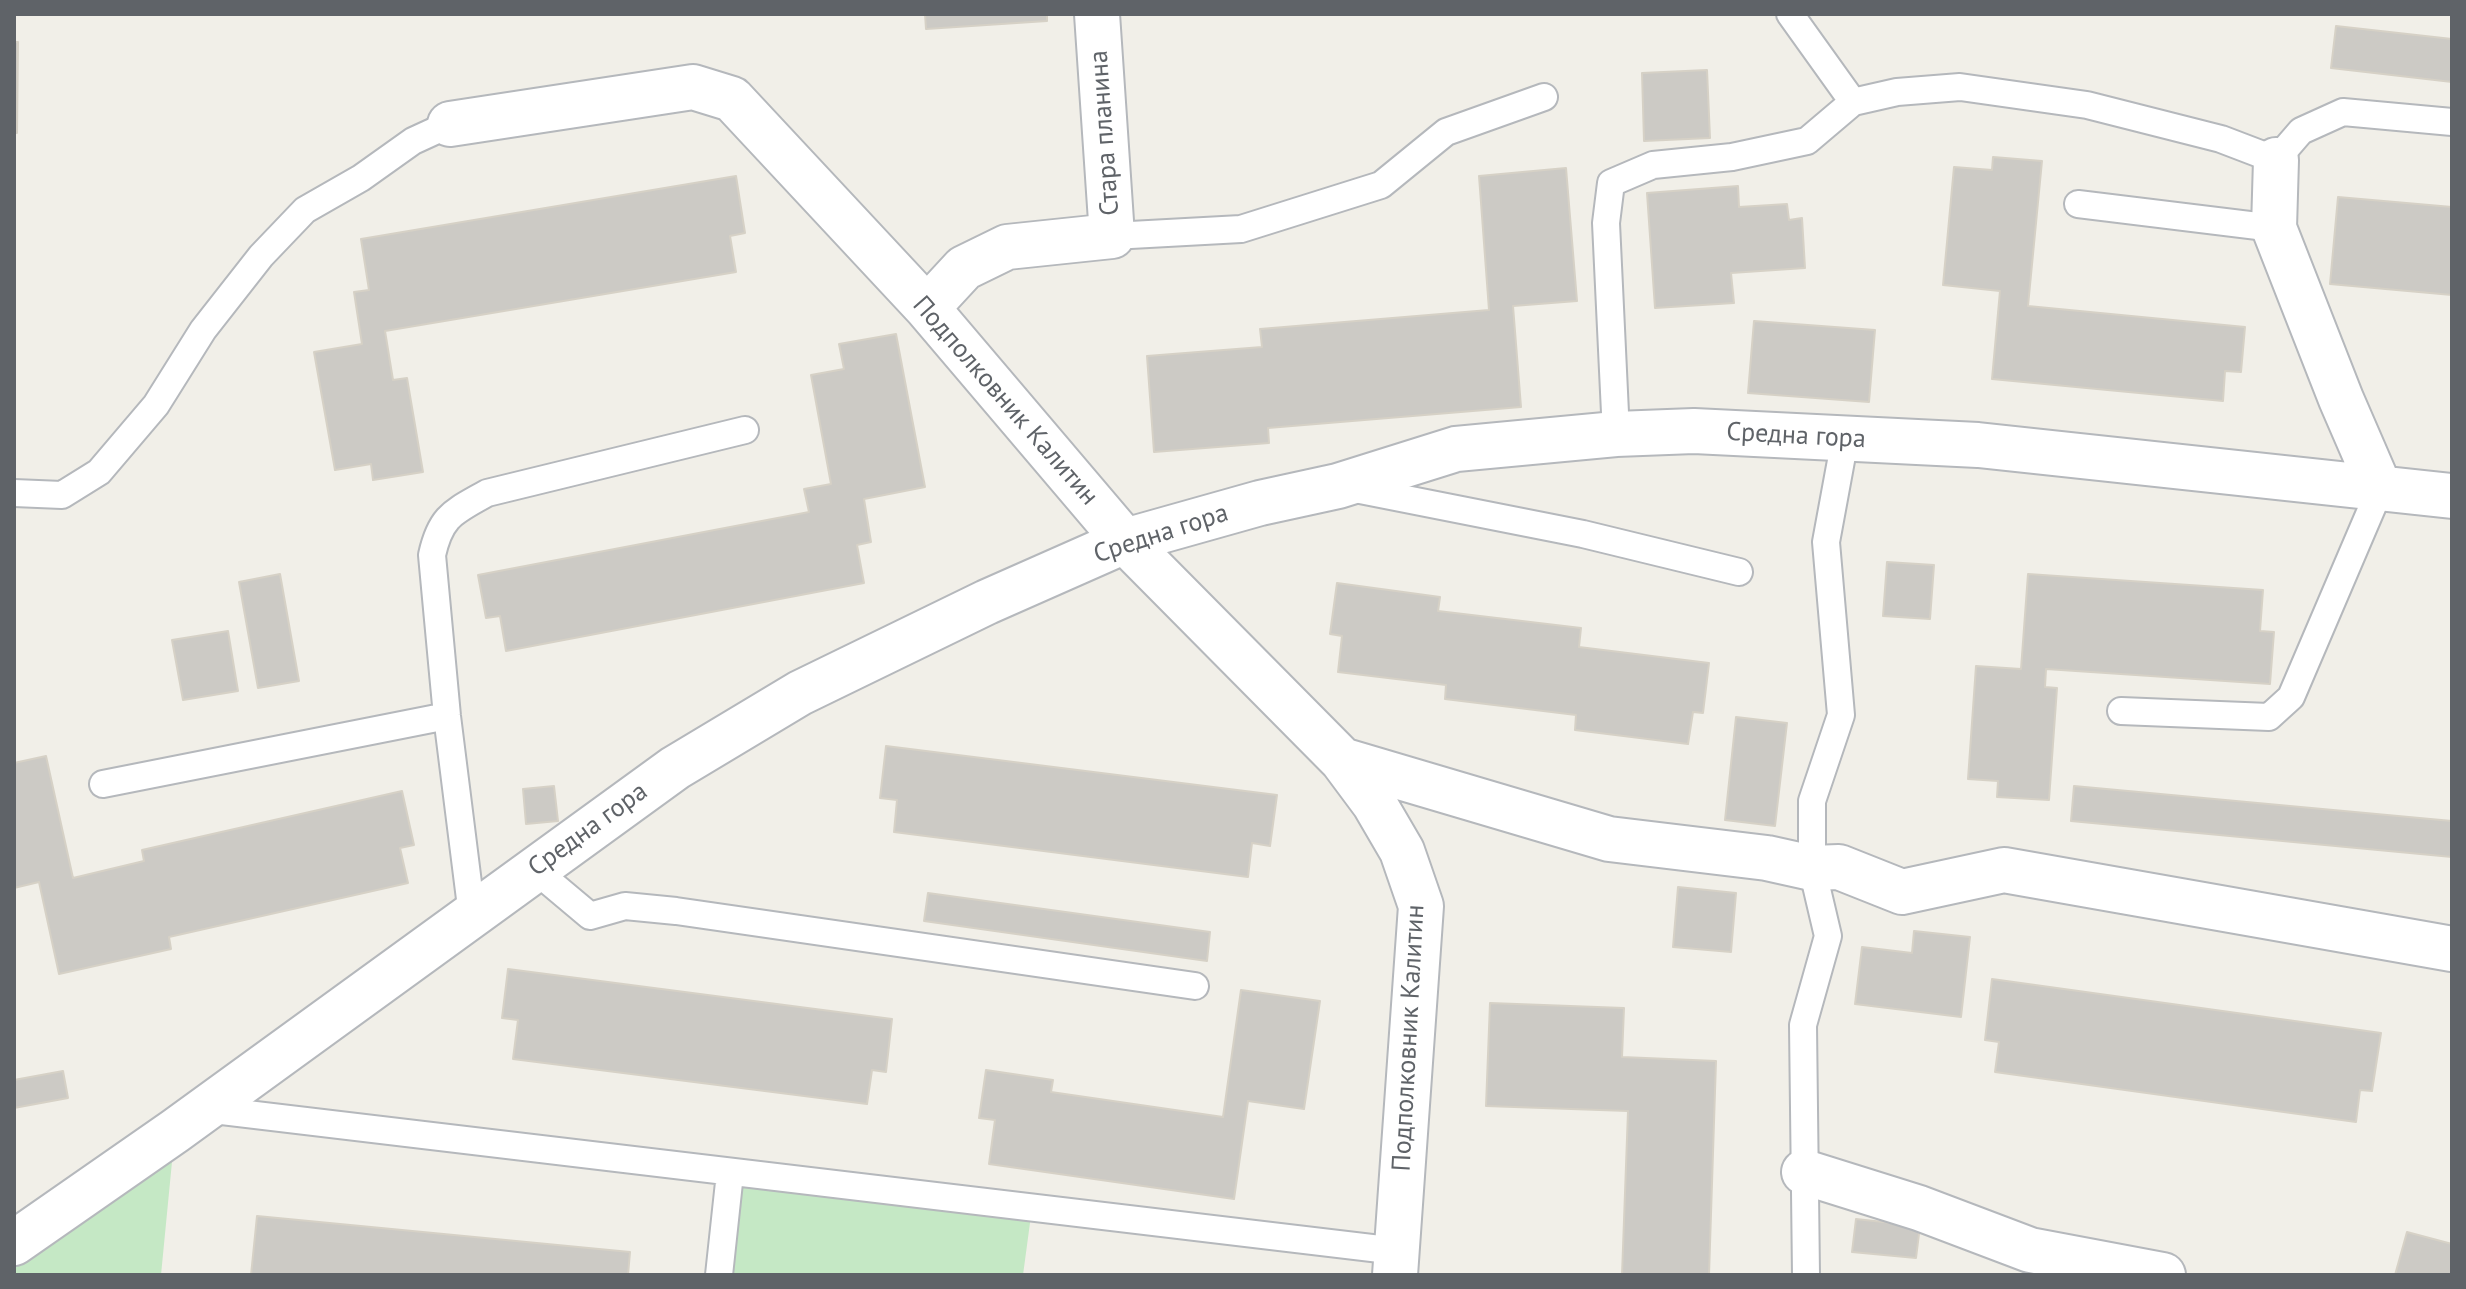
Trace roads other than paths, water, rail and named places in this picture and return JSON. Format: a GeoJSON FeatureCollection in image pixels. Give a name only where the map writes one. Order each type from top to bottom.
{"type":"FeatureCollection","features":[{"type":"Feature","properties":{"kind":"street","name":"Стара планина"},"geometry":{"type":"LineString","coordinates":[[927,308],[964,268],[1007,247],[1112,236],[1097,14]]}},
{"type":"Feature","properties":{"kind":"street","name":"Подполковник Калитин"},"geometry":{"type":"LineString","coordinates":[[450,124],[693,87],[732,99],[927,308],[1125,541],[1342,760],[1374,803],[1402,851],[1421,906],[1396,1263]]}},
{"type":"Feature","properties":{"kind":"street"},"geometry":{"type":"LineString","coordinates":[[2276,160],[2274,228],[2380,489]]}},
{"type":"Feature","properties":{"kind":"street","name":"Средна гора"},"geometry":{"type":"LineString","coordinates":[[14,1243],[205,1109],[675,768],[800,693],[987,602],[1125,541],[1260,503],[1338,486],[1456,449],[1616,434],[1694,431],[1978,445],[2452,496]]}},
{"type":"Feature","properties":{"kind":"street"},"geometry":{"type":"LineString","coordinates":[[1342,760],[1609,839],[1767,858],[1812,868],[1839,867],[1902,892],[2004,870],[2452,949]]}},
{"type":"Feature","properties":{"kind":"street"},"geometry":{"type":"LineString","coordinates":[[1804,1172],[1919,1208],[2030,1250],[2163,1275]]}},
{"type":"Feature","properties":{"kind":"lane"},"geometry":{"type":"LineString","coordinates":[[1790,14],[1853,102]]}},
{"type":"Feature","properties":{"kind":"lane"},"geometry":{"type":"LineString","coordinates":[[1616,434],[1606,223],[1611,183],[1653,165],[1732,157],[1807,141],[1853,102],[1897,92],[1960,87],[2087,105],[2221,139],[2276,160],[2301,131],[2343,112],[2452,122]]}},
{"type":"Feature","properties":{"kind":"lane"},"geometry":{"type":"LineString","coordinates":[[1112,236],[1241,229],[1381,185],[1446,132],[1544,97]]}},
{"type":"Feature","properties":{"kind":"lane"},"geometry":{"type":"LineString","coordinates":[[14,493],[62,495],[99,472],[156,405],[203,330],[261,256],[305,210],[361,178],[413,141],[450,124]]}},
{"type":"Feature","properties":{"kind":"lane"},"geometry":{"type":"LineString","coordinates":[[2078,204],[2274,228]]}},
{"type":"Feature","properties":{"kind":"lane"},"geometry":{"type":"LineString","coordinates":[[472,915],[447,716],[432,555],[437,534],[451,513],[487,493],[745,430]]}},
{"type":"Feature","properties":{"kind":"lane"},"geometry":{"type":"LineString","coordinates":[[1806,1275],[1803,1025],[1828,936],[1812,868],[1812,801],[1841,715],[1826,542],[1845,439]]}},
{"type":"Feature","properties":{"kind":"lane"},"geometry":{"type":"LineString","coordinates":[[1338,486],[1583,534],[1739,572]]}},
{"type":"Feature","properties":{"kind":"lane"},"geometry":{"type":"LineString","coordinates":[[2121,711],[2269,717],[2291,697],[2380,489]]}},
{"type":"Feature","properties":{"kind":"lane"},"geometry":{"type":"LineString","coordinates":[[103,784],[447,716]]}},
{"type":"Feature","properties":{"kind":"lane"},"geometry":{"type":"LineString","coordinates":[[534,869],[590,916],[625,906],[676,911],[1195,986]]}},
{"type":"Feature","properties":{"kind":"lane"},"geometry":{"type":"LineString","coordinates":[[205,1109],[730,1173],[1396,1263]]}},
{"type":"Feature","properties":{"kind":"lane"},"geometry":{"type":"LineString","coordinates":[[719,1275],[730,1173]]}}]}
